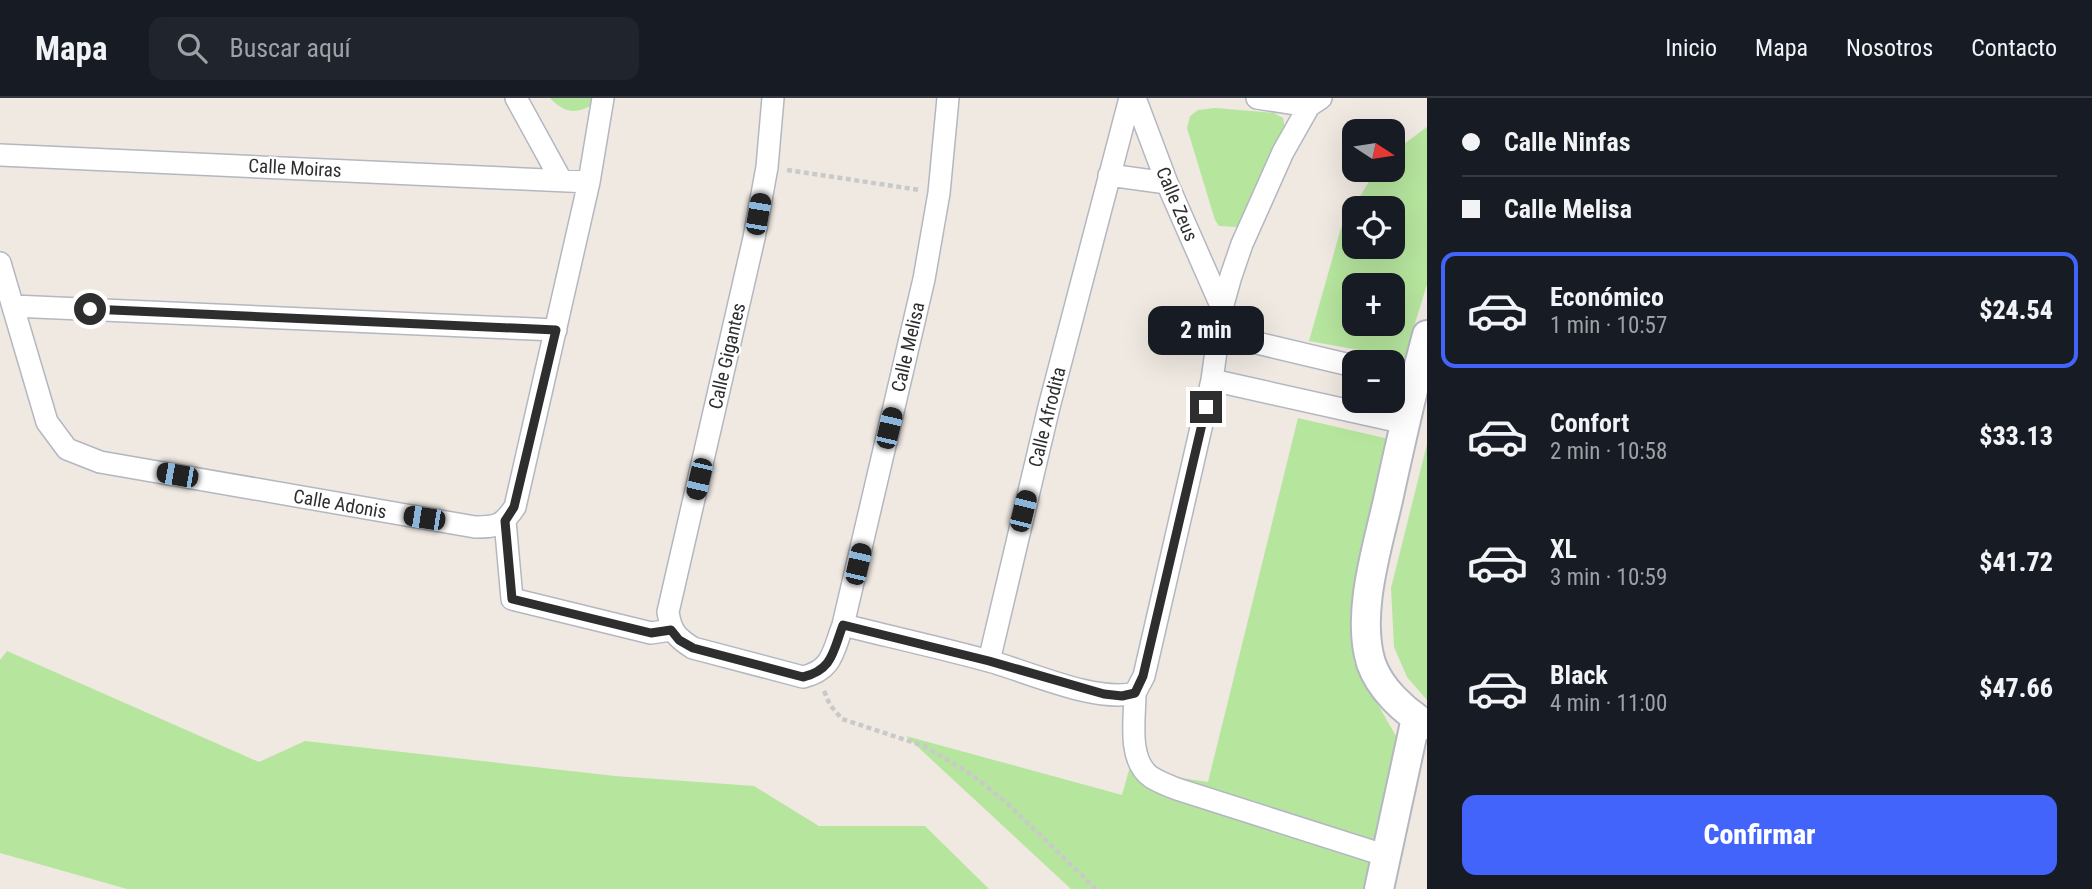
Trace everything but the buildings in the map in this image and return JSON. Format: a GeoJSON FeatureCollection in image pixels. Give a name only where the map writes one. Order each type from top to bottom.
{"type":"FeatureCollection","features":[{"type":"Feature","properties":{"kind":"street"},"geometry":{"type":"LineString","coordinates":[[516,98],[561,180]]}},
{"type":"Feature","properties":{"kind":"street"},"geometry":{"type":"LineString","coordinates":[[603,98],[589,182],[556,330],[514,507],[505,521],[512,599],[651,633],[670,621],[679,640],[693,648],[790,675],[803,677],[818,674]]}},
{"type":"Feature","properties":{"kind":"street","name":"Calle Gigantes"},"geometry":{"type":"LineString","coordinates":[[670,621],[754,238],[767,167],[773,98]]}},
{"type":"Feature","properties":{"kind":"street","name":"Calle Melisa"},"geometry":{"type":"LineString","coordinates":[[818,674],[829,664],[843,625],[923,279],[939,192],[948,98]]}},
{"type":"Feature","properties":{"kind":"street","name":"Calle Afrodita"},"geometry":{"type":"LineString","coordinates":[[989,661],[1049,407],[1109,175],[1133,98]]}},
{"type":"Feature","properties":{"kind":"street","name":"Calle Zeus"},"geometry":{"type":"LineString","coordinates":[[1133,98],[1222,308]]}},
{"type":"Feature","properties":{"kind":"street"},"geometry":{"type":"LineString","coordinates":[[1257,98],[1315,102],[1283,152],[1234,265],[1222,308],[1212,380],[1143,676],[1135,693],[1135,745],[1139,763],[1150,776],[1177,789],[1387,856]]}},
{"type":"Feature","properties":{"kind":"street","name":"Calle Moiras"},"geometry":{"type":"LineString","coordinates":[[0,155],[589,182]]}},
{"type":"Feature","properties":{"kind":"street"},"geometry":{"type":"LineString","coordinates":[[1109,175],[1167,183]]}},
{"type":"Feature","properties":{"kind":"street","name":"Calle Adonis"},"geometry":{"type":"LineString","coordinates":[[0,263],[47,422],[67,449],[100,462],[475,527],[492,527],[505,521]]}},
{"type":"Feature","properties":{"kind":"street"},"geometry":{"type":"LineString","coordinates":[[13,306],[556,330]]}},
{"type":"Feature","properties":{"kind":"street"},"geometry":{"type":"LineString","coordinates":[[1219,334],[1342,363]]}},
{"type":"Feature","properties":{"kind":"street"},"geometry":{"type":"LineString","coordinates":[[1405,375],[1427,335]]}},
{"type":"Feature","properties":{"kind":"street"},"geometry":{"type":"LineString","coordinates":[[1212,380],[1405,423]]}},
{"type":"Feature","properties":{"kind":"street"},"geometry":{"type":"LineString","coordinates":[[1379,889],[1421,722],[1392,698],[1371,664],[1367,633],[1367,596],[1405,423],[1405,413]]}},
{"type":"Feature","properties":{"kind":"street"},"geometry":{"type":"LineString","coordinates":[[843,625],[989,661],[1104,694],[1122,696],[1135,693]]}},
{"type":"Feature","properties":{"kind":"path"},"geometry":{"type":"LineString","coordinates":[[767,167],[939,192]]}},
{"type":"Feature","properties":{"kind":"path"},"geometry":{"type":"LineString","coordinates":[[818,674],[830,705],[842,719],[924,746],[971,774],[1007,803],[1096,889]]}},
{"type":"Feature","properties":{"kind":"green space"},"geometry":{"type":"Polygon","coordinates":[[[550,98],[595,98],[592,105],[575,111],[565,109],[550,98]]]}},
{"type":"Feature","properties":{"kind":"green space"},"geometry":{"type":"Polygon","coordinates":[[[1215,108],[1274,113],[1283,118],[1285,129],[1237,227],[1219,226],[1215,220],[1187,128],[1190,116],[1198,110],[1215,108]]]}},
{"type":"Feature","properties":{"kind":"green space"},"geometry":{"type":"Polygon","coordinates":[[[1427,127],[1427,284],[1410,340],[1408,359],[1405,358],[1405,350],[1358,350],[1309,341],[1342,226],[1342,259],[1405,259],[1405,196],[1360,196],[1369,182],[1405,182],[1405,143],[1427,127]]]}},
{"type":"Feature","properties":{"kind":"green space"},"geometry":{"type":"Polygon","coordinates":[[[1298,418],[1389,439],[1355,595],[1351,631],[1354,663],[1400,743],[1371,889],[1071,889],[906,736],[1122,795],[1129,770],[1208,782],[1298,418]]]}},
{"type":"Feature","properties":{"kind":"green space"},"geometry":{"type":"Polygon","coordinates":[[[1427,444],[1427,700],[1407,677],[1394,647],[1391,588],[1427,444]]]}},
{"type":"Feature","properties":{"kind":"green space"},"geometry":{"type":"Polygon","coordinates":[[[7,651],[259,762],[305,741],[615,776],[754,786],[819,826],[925,826],[989,889],[127,889],[0,853],[0,660],[7,651]]]}},
{"type":"Feature","properties":{"kind":"route"},"geometry":{"type":"LineString","coordinates":[[90,309],[556,330],[514,507],[505,521],[512,599],[651,633],[671,630],[679,640],[693,648],[803,677],[818,674],[829,664],[843,625],[989,661],[1104,694],[1122,696],[1135,693],[1143,676],[1206,407]]}}]}
